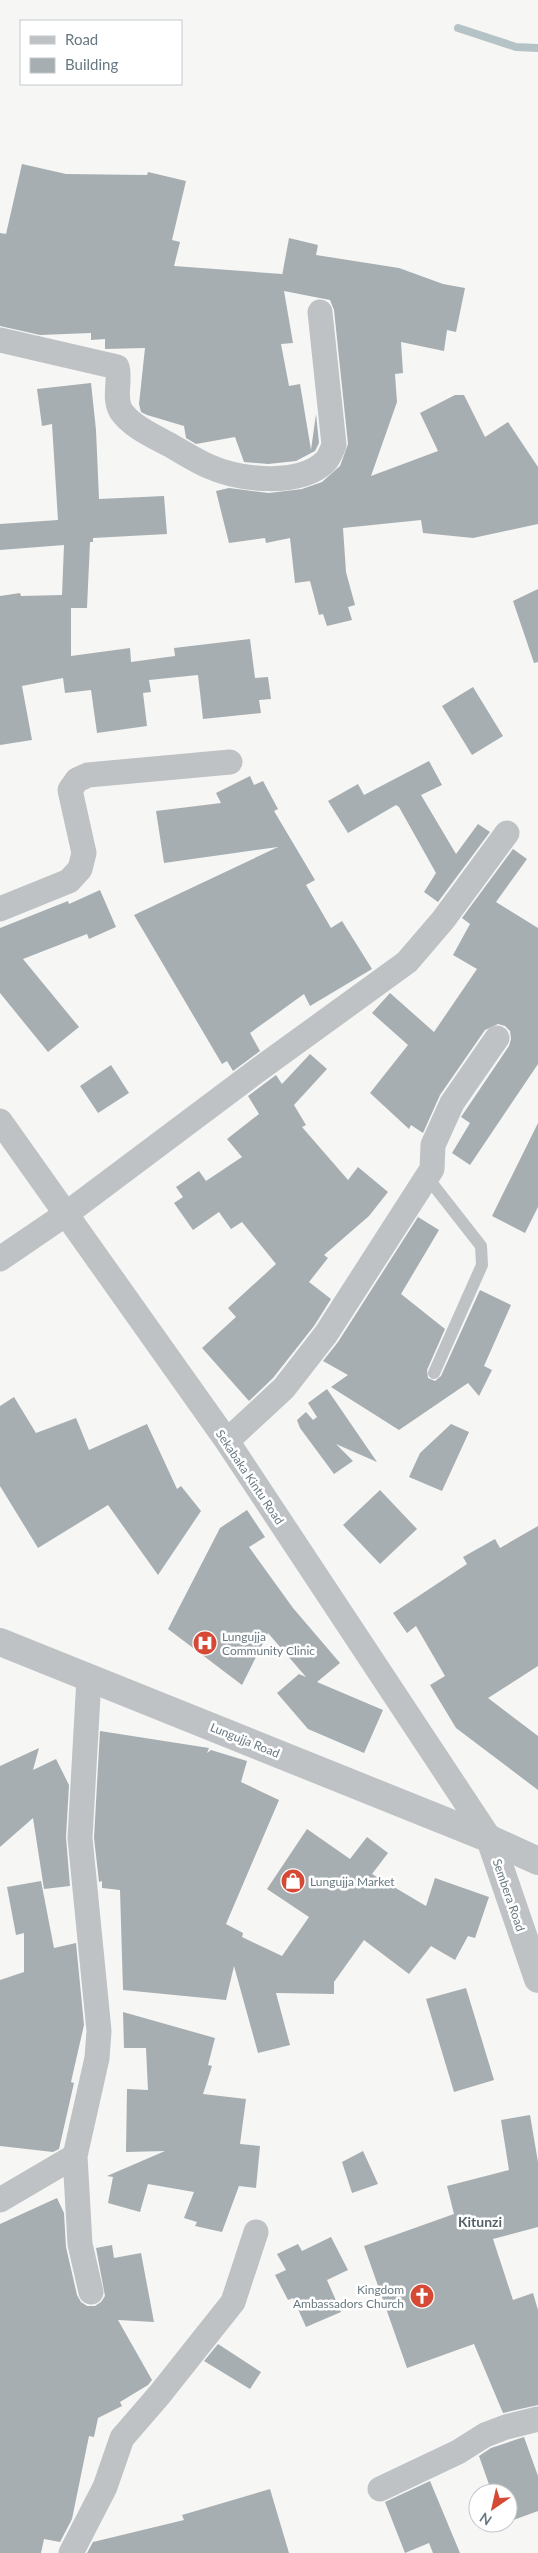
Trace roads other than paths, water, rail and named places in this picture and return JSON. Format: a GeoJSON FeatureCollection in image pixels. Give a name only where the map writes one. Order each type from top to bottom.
{"type":"FeatureCollection","features":[{"type":"Feature","properties":{"kind":"street"},"geometry":{"type":"LineString","coordinates":[[0,340],[117,366],[119,376],[116,396],[122,411],[134,424],[209,466],[244,476],[275,479],[302,474],[326,462],[334,445],[320,312]]}},
{"type":"Feature","properties":{"kind":"street"},"geometry":{"type":"LineString","coordinates":[[0,909],[69,881],[80,869],[84,853],[70,790],[77,780],[88,775],[230,762]]}},
{"type":"Feature","properties":{"kind":"street"},"geometry":{"type":"LineString","coordinates":[[0,1259],[66,1214],[254,1073],[407,962],[443,920],[507,833]]}},
{"type":"Feature","properties":{"kind":"street"},"geometry":{"type":"LineString","coordinates":[[226,1441],[284,1388],[326,1334],[432,1169],[433,1145],[452,1103],[497,1038]]}},
{"type":"Feature","properties":{"kind":"street","name":"Sekabaka Kintu Road"},"geometry":{"type":"LineString","coordinates":[[0,1121],[226,1441],[490,1839]]}},
{"type":"Feature","properties":{"kind":"street","name":"Lungujja Road"},"geometry":{"type":"LineString","coordinates":[[0,1642],[490,1839],[538,1861]]}},
{"type":"Feature","properties":{"kind":"street"},"geometry":{"type":"LineString","coordinates":[[89,1678],[80,1838],[99,2031],[97,2058],[75,2156],[80,2244],[91,2292]]}},
{"type":"Feature","properties":{"kind":"street","name":"Sembera Road"},"geometry":{"type":"LineString","coordinates":[[490,1839],[538,1979]]}},
{"type":"Feature","properties":{"kind":"street"},"geometry":{"type":"LineString","coordinates":[[0,2200],[75,2156]]}},
{"type":"Feature","properties":{"kind":"street"},"geometry":{"type":"LineString","coordinates":[[71,2553],[106,2487],[122,2438],[234,2302],[256,2232]]}},
{"type":"Feature","properties":{"kind":"street"},"geometry":{"type":"LineString","coordinates":[[380,2488],[458,2452],[485,2435],[506,2427],[538,2419]]}},
{"type":"Feature","properties":{"kind":"lane"},"geometry":{"type":"LineString","coordinates":[[427,1177],[481,1246],[482,1265],[434,1374]]}},
{"type":"Feature","properties":{"kind":"waterway"},"geometry":{"type":"LineString","coordinates":[[458,28],[516,47],[538,48]]}},
{"type":"Feature","properties":{"kind":"place","name":"Lungujja Community Clinic"},"geometry":{"type":"Point","coordinates":[205,1643]}},
{"type":"Feature","properties":{"kind":"place","name":"Lungujja Market"},"geometry":{"type":"Point","coordinates":[293,1881]}},
{"type":"Feature","properties":{"kind":"place","name":"Kingdom Ambassadors Church"},"geometry":{"type":"Point","coordinates":[422,2296]}},
{"type":"Feature","properties":{"kind":"district","name":"Kitunzi"},"geometry":{"type":"Point","coordinates":[480,2221]}}]}
